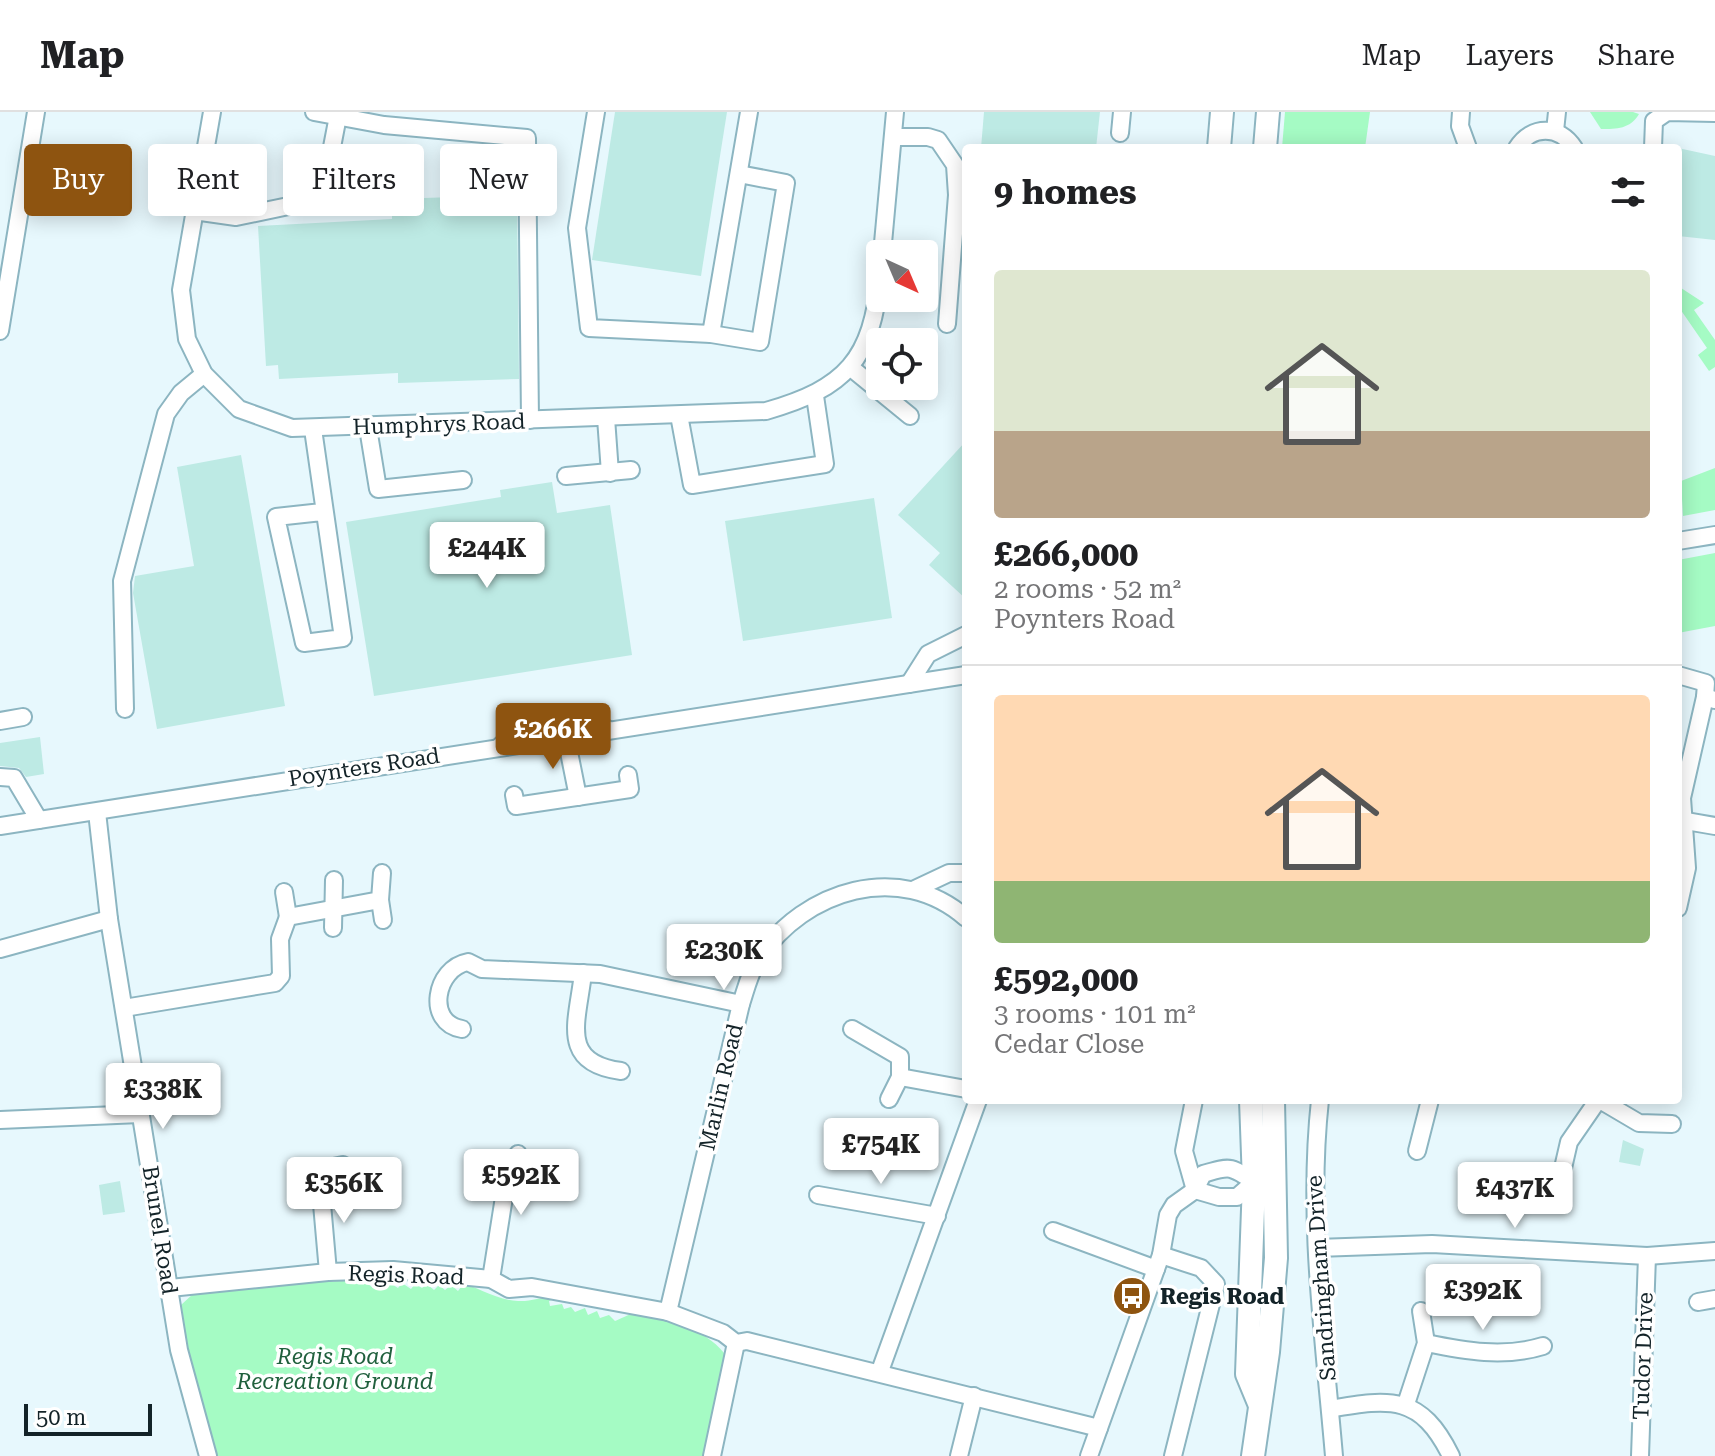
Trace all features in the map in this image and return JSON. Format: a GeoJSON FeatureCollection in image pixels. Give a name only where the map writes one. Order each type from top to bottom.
{"type":"FeatureCollection","features":[{"type":"Feature","properties":{"kind":"main road"},"geometry":{"type":"LineString","coordinates":[[1219,144],[1222,112]]}},
{"type":"Feature","properties":{"kind":"main road"},"geometry":{"type":"LineString","coordinates":[[1265,144],[1268,112]]}},
{"type":"Feature","properties":{"kind":"main road"},"geometry":{"type":"LineString","coordinates":[[1252,1104],[1264,1182]]}},
{"type":"Feature","properties":{"kind":"main road"},"geometry":{"type":"LineString","coordinates":[[1253,1456],[1259,1403],[1247,1374],[1273,1104]]}},
{"type":"Feature","properties":{"kind":"street"},"geometry":{"type":"LineString","coordinates":[[0,331],[36,112]]}},
{"type":"Feature","properties":{"kind":"street","name":"Humphrys Road"},"geometry":{"type":"LineString","coordinates":[[206,144],[212,112]]}},
{"type":"Feature","properties":{"kind":"street"},"geometry":{"type":"LineString","coordinates":[[314,112],[384,125],[527,138],[530,420]]}},
{"type":"Feature","properties":{"kind":"street"},"geometry":{"type":"LineString","coordinates":[[596,112],[577,228],[589,328],[711,334],[760,342],[786,183],[739,174]]}},
{"type":"Feature","properties":{"kind":"street"},"geometry":{"type":"LineString","coordinates":[[711,334],[749,112]]}},
{"type":"Feature","properties":{"kind":"street"},"geometry":{"type":"LineString","coordinates":[[883,240],[895,112]]}},
{"type":"Feature","properties":{"kind":"street"},"geometry":{"type":"LineString","coordinates":[[1120,133],[1122,112]]}},
{"type":"Feature","properties":{"kind":"street"},"geometry":{"type":"LineString","coordinates":[[1461,112],[1460,126],[1467,144]]}},
{"type":"Feature","properties":{"kind":"street"},"geometry":{"type":"LineString","coordinates":[[1555,131],[1557,112]]}},
{"type":"Feature","properties":{"kind":"street"},"geometry":{"type":"LineString","coordinates":[[1653,144],[1654,121],[1667,112],[1715,113]]}},
{"type":"Feature","properties":{"kind":"street"},"geometry":{"type":"LineString","coordinates":[[267,211],[322,199],[338,116]]}},
{"type":"Feature","properties":{"kind":"street"},"geometry":{"type":"LineString","coordinates":[[1522,144],[1536,132],[1555,131],[1570,144]]}},
{"type":"Feature","properties":{"kind":"street"},"geometry":{"type":"LineString","coordinates":[[893,137],[938,140],[955,165],[957,195],[947,324]]}},
{"type":"Feature","properties":{"kind":"street","name":"Humphrys Road"},"geometry":{"type":"LineString","coordinates":[[193,216],[181,290],[182,321],[193,356],[204,374],[239,409],[256,418],[292,428],[368,428],[766,411],[815,396],[850,367],[875,312]]}},
{"type":"Feature","properties":{"kind":"street"},"geometry":{"type":"LineString","coordinates":[[850,367],[910,416]]}},
{"type":"Feature","properties":{"kind":"street"},"geometry":{"type":"LineString","coordinates":[[125,709],[122,581],[166,414],[181,393],[204,374]]}},
{"type":"Feature","properties":{"kind":"street"},"geometry":{"type":"LineString","coordinates":[[679,415],[692,485],[825,464],[815,396]]}},
{"type":"Feature","properties":{"kind":"street"},"geometry":{"type":"LineString","coordinates":[[606,418],[610,473]]}},
{"type":"Feature","properties":{"kind":"street"},"geometry":{"type":"LineString","coordinates":[[368,428],[378,489],[463,480]]}},
{"type":"Feature","properties":{"kind":"street"},"geometry":{"type":"LineString","coordinates":[[313,429],[322,512],[343,638],[304,643],[276,517],[322,512]]}},
{"type":"Feature","properties":{"kind":"street"},"geometry":{"type":"LineString","coordinates":[[566,476],[631,470]]}},
{"type":"Feature","properties":{"kind":"street"},"geometry":{"type":"LineString","coordinates":[[1682,540],[1715,535]]}},
{"type":"Feature","properties":{"kind":"street"},"geometry":{"type":"LineString","coordinates":[[909,684],[928,654],[962,637]]}},
{"type":"Feature","properties":{"kind":"street","name":"Poynters Road"},"geometry":{"type":"LineString","coordinates":[[0,826],[607,729],[694,720],[962,676]]}},
{"type":"Feature","properties":{"kind":"street"},"geometry":{"type":"LineString","coordinates":[[1682,676],[1706,683],[1710,698],[1682,774],[1687,868],[1682,890]]}},
{"type":"Feature","properties":{"kind":"street"},"geometry":{"type":"LineString","coordinates":[[0,721],[23,717]]}},
{"type":"Feature","properties":{"kind":"street"},"geometry":{"type":"LineString","coordinates":[[500,746],[527,726],[585,717],[607,729]]}},
{"type":"Feature","properties":{"kind":"street"},"geometry":{"type":"LineString","coordinates":[[566,737],[578,797]]}},
{"type":"Feature","properties":{"kind":"street"},"geometry":{"type":"LineString","coordinates":[[514,795],[516,806],[630,789],[628,775]]}},
{"type":"Feature","properties":{"kind":"street"},"geometry":{"type":"LineString","coordinates":[[0,777],[14,778],[39,820]]}},
{"type":"Feature","properties":{"kind":"street","name":"Brunel Road"},"geometry":{"type":"LineString","coordinates":[[97,812],[109,919],[179,1350],[208,1456]]}},
{"type":"Feature","properties":{"kind":"street"},"geometry":{"type":"LineString","coordinates":[[1686,821],[1715,826]]}},
{"type":"Feature","properties":{"kind":"street"},"geometry":{"type":"LineString","coordinates":[[382,873],[380,900],[383,920]]}},
{"type":"Feature","properties":{"kind":"street"},"geometry":{"type":"LineString","coordinates":[[915,889],[949,873],[962,873]]}},
{"type":"Feature","properties":{"kind":"street"},"geometry":{"type":"LineString","coordinates":[[333,928],[334,880]]}},
{"type":"Feature","properties":{"kind":"street","name":"Marlin Road"},"geometry":{"type":"LineString","coordinates":[[668,1312],[741,1004],[757,960],[779,932],[809,908],[841,893],[882,886],[915,889],[942,900],[962,915]]}},
{"type":"Feature","properties":{"kind":"street"},"geometry":{"type":"LineString","coordinates":[[124,1008],[275,983],[281,976],[280,939],[288,917],[284,892]]}},
{"type":"Feature","properties":{"kind":"street"},"geometry":{"type":"LineString","coordinates":[[288,917],[380,900]]}},
{"type":"Feature","properties":{"kind":"street"},"geometry":{"type":"LineString","coordinates":[[0,949],[109,919]]}},
{"type":"Feature","properties":{"kind":"street"},"geometry":{"type":"LineString","coordinates":[[462,1029],[453,1027],[438,999],[443,980],[461,964],[474,963],[482,969],[583,973],[659,985],[741,1004]]}},
{"type":"Feature","properties":{"kind":"street"},"geometry":{"type":"LineString","coordinates":[[583,973],[576,1036],[579,1051],[593,1066],[621,1071]]}},
{"type":"Feature","properties":{"kind":"street"},"geometry":{"type":"LineString","coordinates":[[852,1029],[900,1057],[900,1077],[889,1099]]}},
{"type":"Feature","properties":{"kind":"street"},"geometry":{"type":"LineString","coordinates":[[900,1077],[962,1088]]}},
{"type":"Feature","properties":{"kind":"street"},"geometry":{"type":"LineString","coordinates":[[880,1371],[977,1104]]}},
{"type":"Feature","properties":{"kind":"street"},"geometry":{"type":"LineString","coordinates":[[1193,1104],[1184,1151],[1195,1190]]}},
{"type":"Feature","properties":{"kind":"street","name":"Sandringham Drive"},"geometry":{"type":"LineString","coordinates":[[1320,1104],[1314,1157],[1317,1248],[1334,1456]]}},
{"type":"Feature","properties":{"kind":"street"},"geometry":{"type":"LineString","coordinates":[[1417,1151],[1429,1104]]}},
{"type":"Feature","properties":{"kind":"street"},"geometry":{"type":"LineString","coordinates":[[1563,1168],[1569,1142],[1596,1104]]}},
{"type":"Feature","properties":{"kind":"street"},"geometry":{"type":"LineString","coordinates":[[1606,1104],[1639,1123],[1672,1124]]}},
{"type":"Feature","properties":{"kind":"street"},"geometry":{"type":"LineString","coordinates":[[0,1120],[140,1114]]}},
{"type":"Feature","properties":{"kind":"street"},"geometry":{"type":"LineString","coordinates":[[491,1279],[504,1197],[516,1178],[518,1154]]}},
{"type":"Feature","properties":{"kind":"street"},"geometry":{"type":"LineString","coordinates":[[328,1272],[319,1170],[343,1165]]}},
{"type":"Feature","properties":{"kind":"street"},"geometry":{"type":"LineString","coordinates":[[1089,1456],[1158,1262],[1174,1205],[1195,1190],[1203,1174],[1230,1169],[1264,1182]]}},
{"type":"Feature","properties":{"kind":"street"},"geometry":{"type":"LineString","coordinates":[[1195,1190],[1219,1197],[1237,1197],[1264,1182]]}},
{"type":"Feature","properties":{"kind":"street"},"geometry":{"type":"LineString","coordinates":[[818,1195],[937,1216]]}},
{"type":"Feature","properties":{"kind":"street"},"geometry":{"type":"LineString","coordinates":[[1053,1231],[1158,1262],[1201,1268],[1216,1284],[1173,1456]]}},
{"type":"Feature","properties":{"kind":"street"},"geometry":{"type":"LineString","coordinates":[[1317,1248],[1432,1244],[1647,1256],[1715,1251]]}},
{"type":"Feature","properties":{"kind":"street","name":"Tudor Drive"},"geometry":{"type":"LineString","coordinates":[[1640,1456],[1647,1256]]}},
{"type":"Feature","properties":{"kind":"street","name":"Regis Road"},"geometry":{"type":"LineString","coordinates":[[170,1288],[328,1272],[393,1270],[491,1279],[509,1289],[532,1287],[668,1312],[723,1333],[736,1343],[747,1341],[880,1371],[1099,1428]]}},
{"type":"Feature","properties":{"kind":"street"},"geometry":{"type":"LineString","coordinates":[[1406,1404],[1426,1343],[1421,1311]]}},
{"type":"Feature","properties":{"kind":"street"},"geometry":{"type":"LineString","coordinates":[[712,1456],[736,1343]]}},
{"type":"Feature","properties":{"kind":"street"},"geometry":{"type":"LineString","coordinates":[[1426,1343],[1475,1353],[1522,1352],[1543,1346]]}},
{"type":"Feature","properties":{"kind":"street"},"geometry":{"type":"LineString","coordinates":[[959,1456],[974,1396]]}},
{"type":"Feature","properties":{"kind":"street"},"geometry":{"type":"LineString","coordinates":[[1330,1409],[1372,1401],[1406,1404],[1430,1421],[1451,1456]]}},
{"type":"Feature","properties":{"kind":"green space"},"geometry":{"type":"Polygon","coordinates":[[[1285,112],[1370,112],[1366,144],[1282,144],[1285,112]]]}},
{"type":"Feature","properties":{"kind":"green space"},"geometry":{"type":"Polygon","coordinates":[[[1590,112],[1639,114],[1627,125],[1601,129],[1590,112]]]}},
{"type":"Feature","properties":{"kind":"green space"},"geometry":{"type":"Polygon","coordinates":[[[1682,289],[1704,303],[1694,310],[1715,340],[1715,367],[1709,371],[1698,355],[1707,348],[1682,312],[1682,289]]]}},
{"type":"Feature","properties":{"kind":"green space"},"geometry":{"type":"Polygon","coordinates":[[[1715,468],[1715,510],[1683,516],[1682,481],[1715,468]]]}},
{"type":"Feature","properties":{"kind":"green space"},"geometry":{"type":"Polygon","coordinates":[[[1715,553],[1715,626],[1682,632],[1682,559],[1715,553]]]}},
{"type":"Feature","properties":{"kind":"green space","name":"Regis Road Recreation Ground"},"geometry":{"type":"Polygon","coordinates":[[[301,1277],[325,1282],[362,1279],[373,1288],[377,1282],[385,1288],[390,1283],[398,1288],[402,1283],[411,1289],[415,1284],[422,1288],[427,1284],[434,1290],[439,1285],[445,1290],[451,1285],[458,1291],[461,1287],[455,1281],[510,1300],[558,1297],[549,1301],[550,1306],[562,1304],[564,1309],[571,1307],[575,1312],[585,1308],[588,1315],[597,1311],[600,1318],[609,1315],[615,1321],[632,1314],[644,1314],[685,1325],[710,1339],[727,1357],[705,1456],[214,1456],[179,1317],[181,1305],[194,1293],[301,1277]]]}},
{"type":"Feature","properties":{"kind":"building"},"geometry":{"type":"Polygon","coordinates":[[[615,112],[727,112],[701,276],[592,260],[615,112]]]}},
{"type":"Feature","properties":{"kind":"building"},"geometry":{"type":"Polygon","coordinates":[[[984,112],[1100,112],[1096,144],[981,144],[984,112]]]}},
{"type":"Feature","properties":{"kind":"building"},"geometry":{"type":"Polygon","coordinates":[[[1682,149],[1715,156],[1715,240],[1682,236],[1682,149]]]}},
{"type":"Feature","properties":{"kind":"building"},"geometry":{"type":"Polygon","coordinates":[[[440,197],[440,216],[517,216],[519,379],[398,383],[398,373],[279,379],[278,365],[266,366],[258,226],[424,216],[424,198],[440,197]]]}},
{"type":"Feature","properties":{"kind":"building"},"geometry":{"type":"Polygon","coordinates":[[[962,445],[962,595],[929,565],[940,553],[898,515],[962,445]]]}},
{"type":"Feature","properties":{"kind":"building"},"geometry":{"type":"Polygon","coordinates":[[[241,455],[285,706],[157,729],[133,593],[135,576],[194,566],[177,467],[241,455]]]}},
{"type":"Feature","properties":{"kind":"building"},"geometry":{"type":"Polygon","coordinates":[[[552,482],[557,513],[610,505],[632,655],[374,696],[346,522],[501,497],[500,490],[552,482]]]}},
{"type":"Feature","properties":{"kind":"building"},"geometry":{"type":"Polygon","coordinates":[[[874,498],[892,618],[743,641],[725,521],[874,498]]]}},
{"type":"Feature","properties":{"kind":"building"},"geometry":{"type":"Polygon","coordinates":[[[40,737],[44,774],[26,777],[19,768],[0,766],[0,743],[40,737]]]}},
{"type":"Feature","properties":{"kind":"building"},"geometry":{"type":"Polygon","coordinates":[[[1623,1140],[1644,1149],[1640,1166],[1619,1162],[1623,1140]]]}},
{"type":"Feature","properties":{"kind":"building"},"geometry":{"type":"Polygon","coordinates":[[[120,1181],[125,1212],[103,1215],[99,1185],[120,1181]]]}},
{"type":"Feature","properties":{"kind":"place","name":"Regis Road"},"geometry":{"type":"Point","coordinates":[1132,1296]}}]}
